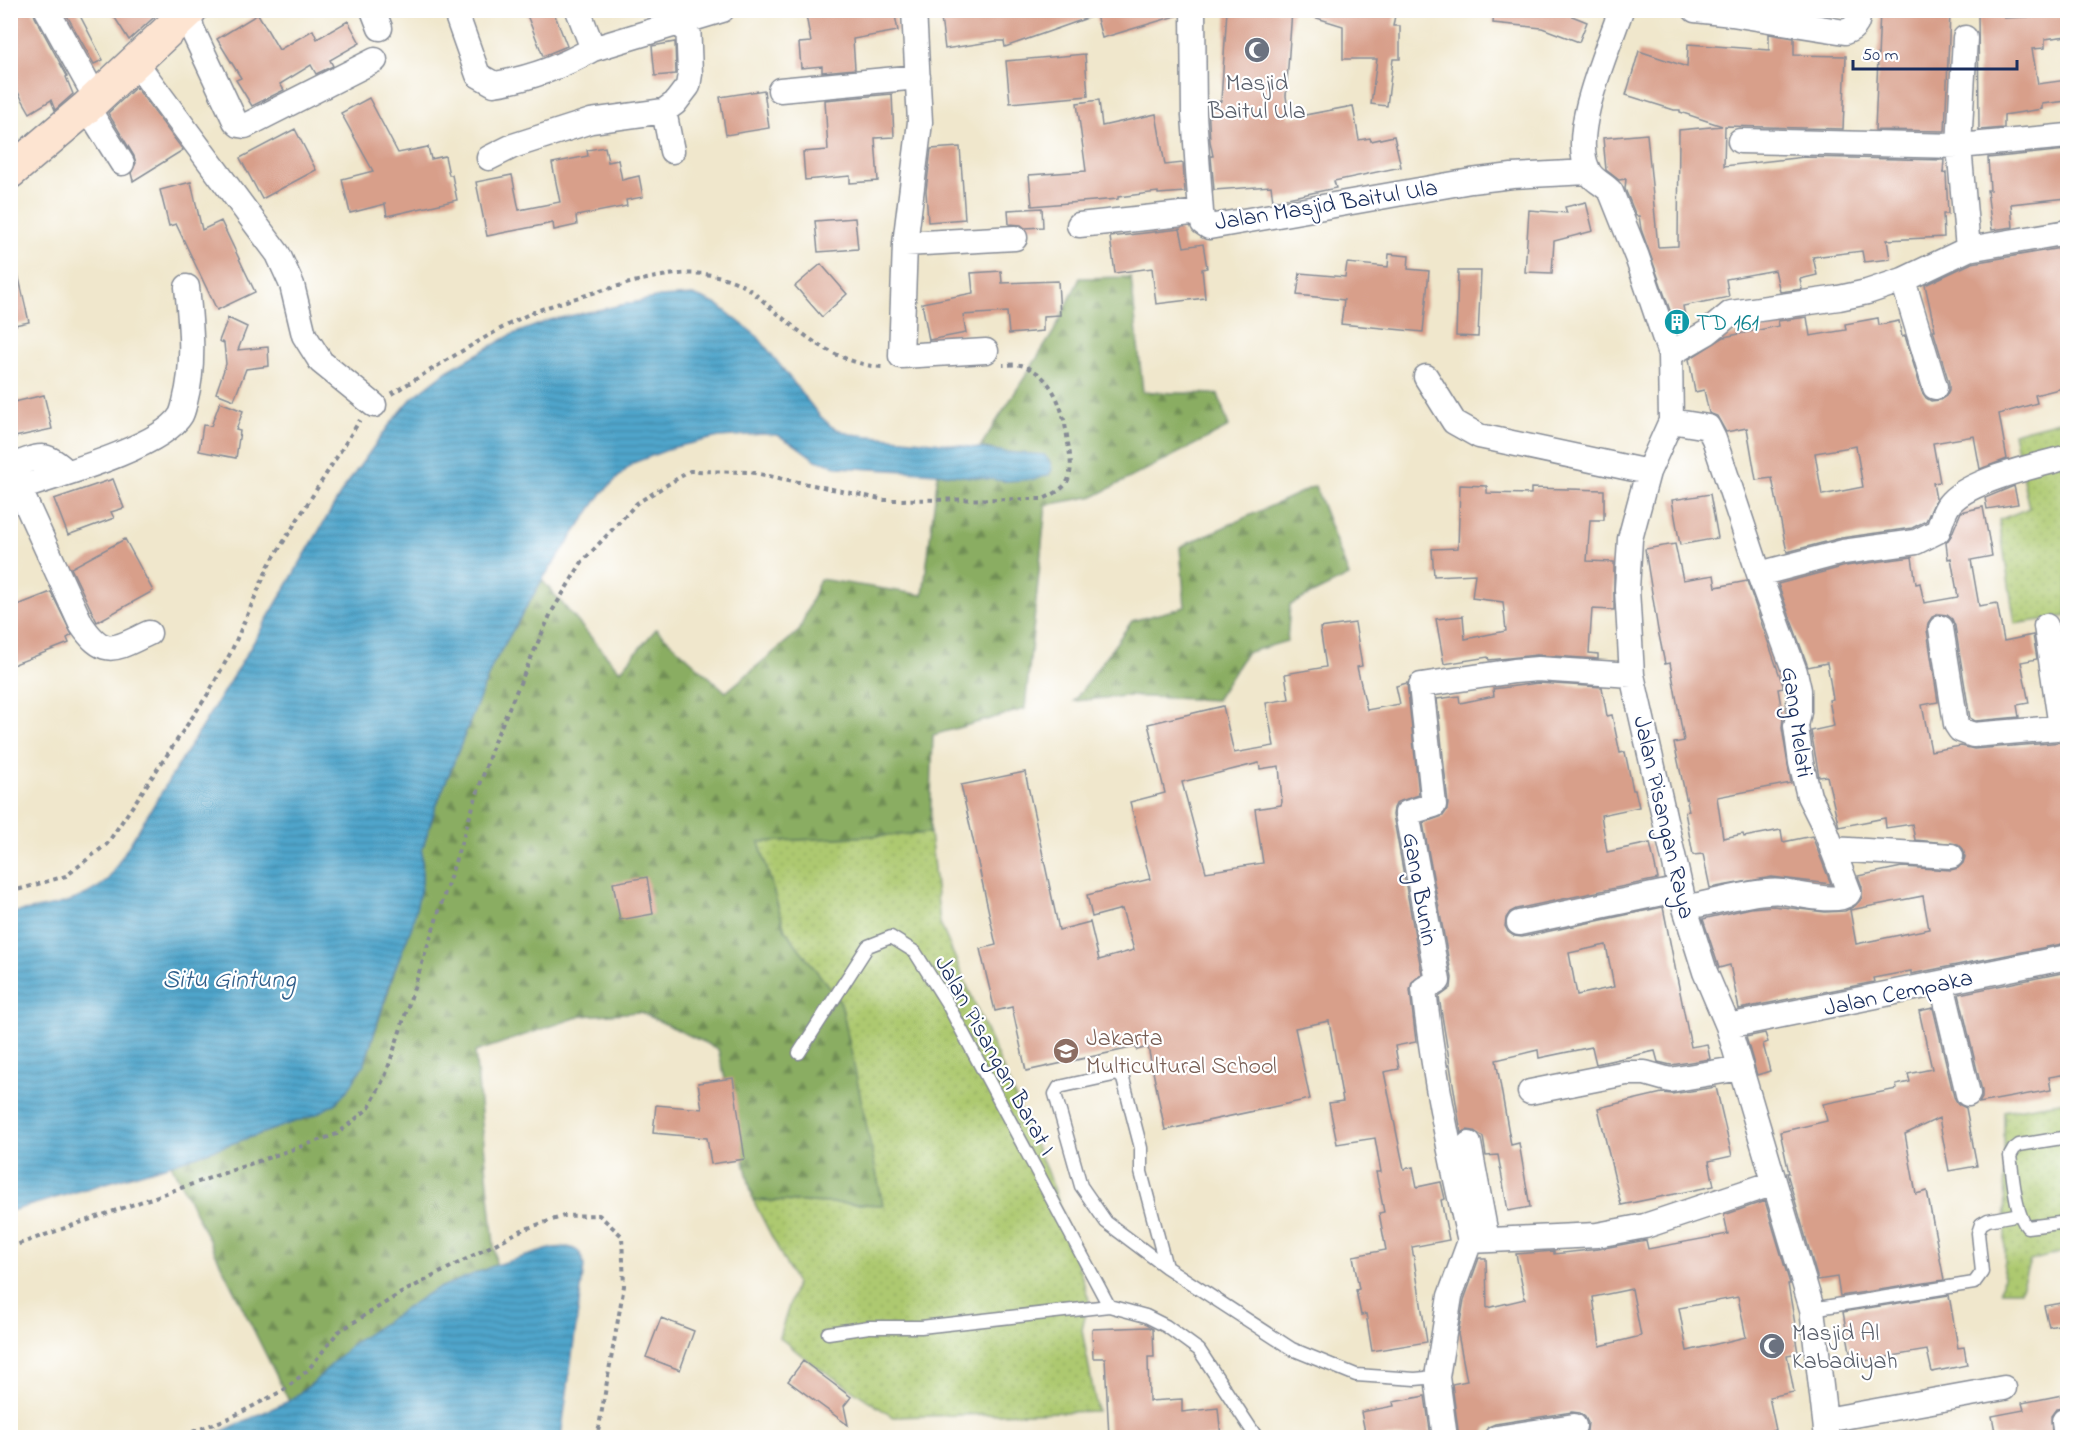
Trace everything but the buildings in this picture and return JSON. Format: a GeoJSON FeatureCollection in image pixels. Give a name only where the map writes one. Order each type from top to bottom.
{"type":"FeatureCollection","features":[{"type":"Feature","properties":{"kind":"street"},"geometry":{"type":"LineString","coordinates":[[48,10],[122,163]]}},
{"type":"Feature","properties":{"kind":"street"},"geometry":{"type":"LineString","coordinates":[[455,10],[478,75],[494,84],[522,78],[593,50],[722,10]]}},
{"type":"Feature","properties":{"kind":"street"},"geometry":{"type":"LineString","coordinates":[[578,10],[593,50]]}},
{"type":"Feature","properties":{"kind":"street"},"geometry":{"type":"LineString","coordinates":[[914,10],[920,122],[905,244],[902,356],[994,358]]}},
{"type":"Feature","properties":{"kind":"street","name":"Jalan Masjid Baitul Ula"},"geometry":{"type":"LineString","coordinates":[[1193,10],[1194,116],[1201,212],[1203,223],[1209,227],[1512,176],[1588,172]]}},
{"type":"Feature","properties":{"kind":"street"},"geometry":{"type":"LineString","coordinates":[[1621,10],[1588,106],[1581,142],[1588,172],[1611,192],[1637,256],[1670,354],[1708,332],[1731,313],[1867,292],[1903,280],[1968,249],[2067,232]]}},
{"type":"Feature","properties":{"kind":"street"},"geometry":{"type":"LineString","coordinates":[[1695,10],[1845,32],[1854,28],[1858,21],[1859,10]]}},
{"type":"Feature","properties":{"kind":"street"},"geometry":{"type":"LineString","coordinates":[[10,172],[136,63],[189,11]]}},
{"type":"Feature","properties":{"kind":"street"},"geometry":{"type":"LineString","coordinates":[[189,11],[192,29],[239,125],[245,126],[375,60]]}},
{"type":"Feature","properties":{"kind":"street"},"geometry":{"type":"LineString","coordinates":[[489,159],[513,146],[591,121],[664,111],[682,97],[688,86],[690,74],[688,21]]}},
{"type":"Feature","properties":{"kind":"street"},"geometry":{"type":"LineString","coordinates":[[1965,38],[1959,146],[1968,249]]}},
{"type":"Feature","properties":{"kind":"street"},"geometry":{"type":"LineString","coordinates":[[136,63],[278,254],[292,285],[304,335],[321,362],[374,405]]}},
{"type":"Feature","properties":{"kind":"street"},"geometry":{"type":"LineString","coordinates":[[780,90],[918,77]]}},
{"type":"Feature","properties":{"kind":"street"},"geometry":{"type":"LineString","coordinates":[[664,111],[672,151]]}},
{"type":"Feature","properties":{"kind":"street"},"geometry":{"type":"LineString","coordinates":[[1740,141],[1959,146],[2067,136]]}},
{"type":"Feature","properties":{"kind":"street"},"geometry":{"type":"LineString","coordinates":[[1079,225],[1201,212]]}},
{"type":"Feature","properties":{"kind":"street"},"geometry":{"type":"LineString","coordinates":[[905,244],[1015,238]]}},
{"type":"Feature","properties":{"kind":"street"},"geometry":{"type":"LineString","coordinates":[[1903,280],[1935,387]]}},
{"type":"Feature","properties":{"kind":"street"},"geometry":{"type":"LineString","coordinates":[[149,633],[116,648],[103,647],[91,640],[81,624],[13,481],[88,466],[169,430],[182,414],[191,369],[192,334],[187,287]]}},
{"type":"Feature","properties":{"kind":"street","name":"Jalan Pisangan Raya"},"geometry":{"type":"LineString","coordinates":[[1670,354],[1671,421],[1648,472],[1630,539],[1627,589],[1632,675],[1683,899],[1705,972],[1728,1026],[1812,1309],[1827,1429]]}},
{"type":"Feature","properties":{"kind":"street"},"geometry":{"type":"LineString","coordinates":[[1426,377],[1454,422],[1479,436],[1648,472]]}},
{"type":"Feature","properties":{"kind":"street","name":"Gang Melati"},"geometry":{"type":"LineString","coordinates":[[1671,421],[1708,427],[1714,439],[1759,574],[1796,672],[1799,690],[1799,712],[1796,726],[1801,763],[1809,796],[1849,892],[1844,897],[1800,895],[1776,891],[1683,899]]}},
{"type":"Feature","properties":{"kind":"street"},"geometry":{"type":"LineString","coordinates":[[1759,574],[1843,552],[1916,542],[1938,531],[1949,504],[1958,495],[1979,485],[2067,457]]}},
{"type":"Feature","properties":{"kind":"street"},"geometry":{"type":"LineString","coordinates":[[1941,628],[1956,724],[1960,730],[1973,735],[2064,727],[2046,626]]}},
{"type":"Feature","properties":{"kind":"street","name":"Gang Bunin"},"geometry":{"type":"LineString","coordinates":[[1478,1240],[1444,1125],[1430,1045],[1424,989],[1438,981],[1407,813],[1434,805],[1421,685],[1538,669],[1632,675]]}},
{"type":"Feature","properties":{"kind":"street"},"geometry":{"type":"LineString","coordinates":[[1832,849],[1951,856]]}},
{"type":"Feature","properties":{"kind":"street"},"geometry":{"type":"LineString","coordinates":[[1519,923],[1683,899]]}},
{"type":"Feature","properties":{"kind":"street","name":"Jalan Cempaka"},"geometry":{"type":"LineString","coordinates":[[1728,1026],[2067,957]]}},
{"type":"Feature","properties":{"kind":"street"},"geometry":{"type":"LineString","coordinates":[[1942,984],[1968,1094]]}},
{"type":"Feature","properties":{"kind":"street"},"geometry":{"type":"LineString","coordinates":[[1530,1092],[1626,1073],[1645,1073],[1670,1080],[1741,1068]]}},
{"type":"Feature","properties":{"kind":"street"},"geometry":{"type":"LineString","coordinates":[[1445,1437],[1437,1377],[1450,1296],[1478,1240],[1469,1144]]}},
{"type":"Feature","properties":{"kind":"street"},"geometry":{"type":"LineString","coordinates":[[1478,1240],[1597,1235],[1645,1226],[1774,1183]]}},
{"type":"Feature","properties":{"kind":"street"},"geometry":{"type":"LineString","coordinates":[[1827,1429],[2004,1389]]}},
{"type":"Feature","properties":{"kind":"street"},"geometry":{"type":"LineString","coordinates":[[1497,1437],[1574,1426]]}},
{"type":"Feature","properties":{"kind":"lane","name":"Jalan Pisangan Barat I"},"geometry":{"type":"LineString","coordinates":[[799,1053],[868,946],[891,937],[915,952],[947,1003],[1109,1306]]}},
{"type":"Feature","properties":{"kind":"lane"},"geometry":{"type":"LineString","coordinates":[[1166,1267],[1142,1172],[1141,1148],[1124,1079],[1118,1074],[1059,1087],[1055,1094],[1081,1186],[1106,1222],[1166,1267],[1292,1348],[1356,1375],[1415,1379],[1437,1377]]}},
{"type":"Feature","properties":{"kind":"lane"},"geometry":{"type":"LineString","coordinates":[[2067,1137],[2019,1145],[2010,1156],[2020,1214],[2027,1227],[2067,1222]]}},
{"type":"Feature","properties":{"kind":"lane"},"geometry":{"type":"LineString","coordinates":[[1812,1309],[1974,1283],[1982,1272],[1978,1233],[1981,1224],[1988,1220],[2020,1214]]}},
{"type":"Feature","properties":{"kind":"lane"},"geometry":{"type":"LineString","coordinates":[[828,1333],[869,1327],[921,1327],[1109,1306],[1146,1316],[1166,1326],[1199,1350],[1257,1437]]}},
{"type":"Feature","properties":{"kind":"path"},"geometry":{"type":"LineString","coordinates":[[10,892],[66,876],[107,844],[208,694],[231,652],[269,565],[359,421],[374,405],[486,337],[552,305],[648,278],[688,273],[718,277],[747,288],[806,337],[838,356],[865,365],[892,367]]}},
{"type":"Feature","properties":{"kind":"path"},"geometry":{"type":"LineString","coordinates":[[10,1247],[337,1134],[369,1108],[386,1074],[494,742],[552,613],[582,562],[637,503],[690,471],[750,472],[885,500],[1043,499],[1057,492],[1068,481],[1071,465],[1066,428],[1051,386],[1037,373],[1020,364],[994,358]]}},
{"type":"Feature","properties":{"kind":"path"},"geometry":{"type":"LineString","coordinates":[[176,1437],[232,1417],[284,1390],[308,1370],[338,1332],[401,1293],[522,1230],[564,1216],[598,1215],[622,1236],[624,1286],[597,1437]]}},
{"type":"Feature","properties":{"kind":"green space"},"geometry":{"type":"Polygon","coordinates":[[[1131,277],[1143,392],[1218,394],[1229,427],[1095,496],[1046,505],[1025,709],[933,735],[930,833],[759,842],[785,930],[841,1003],[883,1205],[753,1200],[718,1049],[640,1012],[581,1016],[475,1052],[496,1265],[432,1291],[289,1401],[171,1164],[263,1133],[336,1103],[350,1087],[365,1062],[422,883],[422,850],[435,809],[493,664],[542,580],[620,671],[656,629],[726,692],[799,631],[820,579],[923,595],[938,473],[1006,481],[1051,470],[1050,463],[1044,455],[1005,452],[980,447],[1053,333],[1080,278],[1131,277]]]}},
{"type":"Feature","properties":{"kind":"green space"},"geometry":{"type":"Polygon","coordinates":[[[2067,419],[2067,616],[2015,624],[1999,520],[2029,508],[2013,433],[2067,419]]]}},
{"type":"Feature","properties":{"kind":"green space"},"geometry":{"type":"Polygon","coordinates":[[[1315,486],[1349,576],[1290,605],[1287,641],[1246,653],[1216,700],[1125,696],[1074,701],[1132,621],[1185,607],[1180,547],[1315,486]]]}},
{"type":"Feature","properties":{"kind":"green space"},"geometry":{"type":"Polygon","coordinates":[[[930,833],[940,923],[1054,1188],[1089,1300],[1082,1330],[1097,1411],[893,1417],[806,1359],[779,1337],[796,1284],[753,1200],[882,1205],[841,1003],[785,930],[759,842],[930,833]]]}},
{"type":"Feature","properties":{"kind":"green space"},"geometry":{"type":"Polygon","coordinates":[[[2067,1101],[2067,1251],[2030,1261],[2020,1291],[2001,1291],[2005,1260],[2004,1111],[2067,1101]]]}},
{"type":"Feature","properties":{"kind":"water","name":"Situ Gintung"},"geometry":{"type":"Polygon","coordinates":[[[693,295],[718,305],[758,337],[818,414],[832,427],[850,434],[1044,455],[1050,462],[1052,470],[1048,475],[1036,479],[1006,481],[938,473],[839,467],[816,460],[777,435],[763,434],[719,437],[675,447],[633,463],[602,493],[542,580],[493,664],[435,809],[422,850],[422,883],[412,926],[393,974],[365,1062],[350,1087],[336,1103],[317,1114],[171,1164],[11,1211],[11,913],[49,907],[72,900],[107,881],[249,650],[344,488],[390,424],[412,398],[447,371],[511,335],[550,320],[660,297],[693,295]]]}},
{"type":"Feature","properties":{"kind":"water"},"geometry":{"type":"Polygon","coordinates":[[[568,1247],[580,1254],[584,1267],[561,1437],[209,1437],[289,1401],[313,1383],[352,1344],[432,1291],[496,1265],[553,1248],[568,1247]]]}},
{"type":"Feature","properties":{"kind":"place","name":"Masjid Baitul Ula"},"geometry":{"type":"Point","coordinates":[1257,50]}},
{"type":"Feature","properties":{"kind":"place","name":"TD 161"},"geometry":{"type":"Point","coordinates":[1677,322]}},
{"type":"Feature","properties":{"kind":"place","name":"Jakarta Multicultural School"},"geometry":{"type":"Point","coordinates":[1066,1051]}},
{"type":"Feature","properties":{"kind":"place","name":"Masjid Al Kabadiyah"},"geometry":{"type":"Point","coordinates":[1772,1346]}}]}
